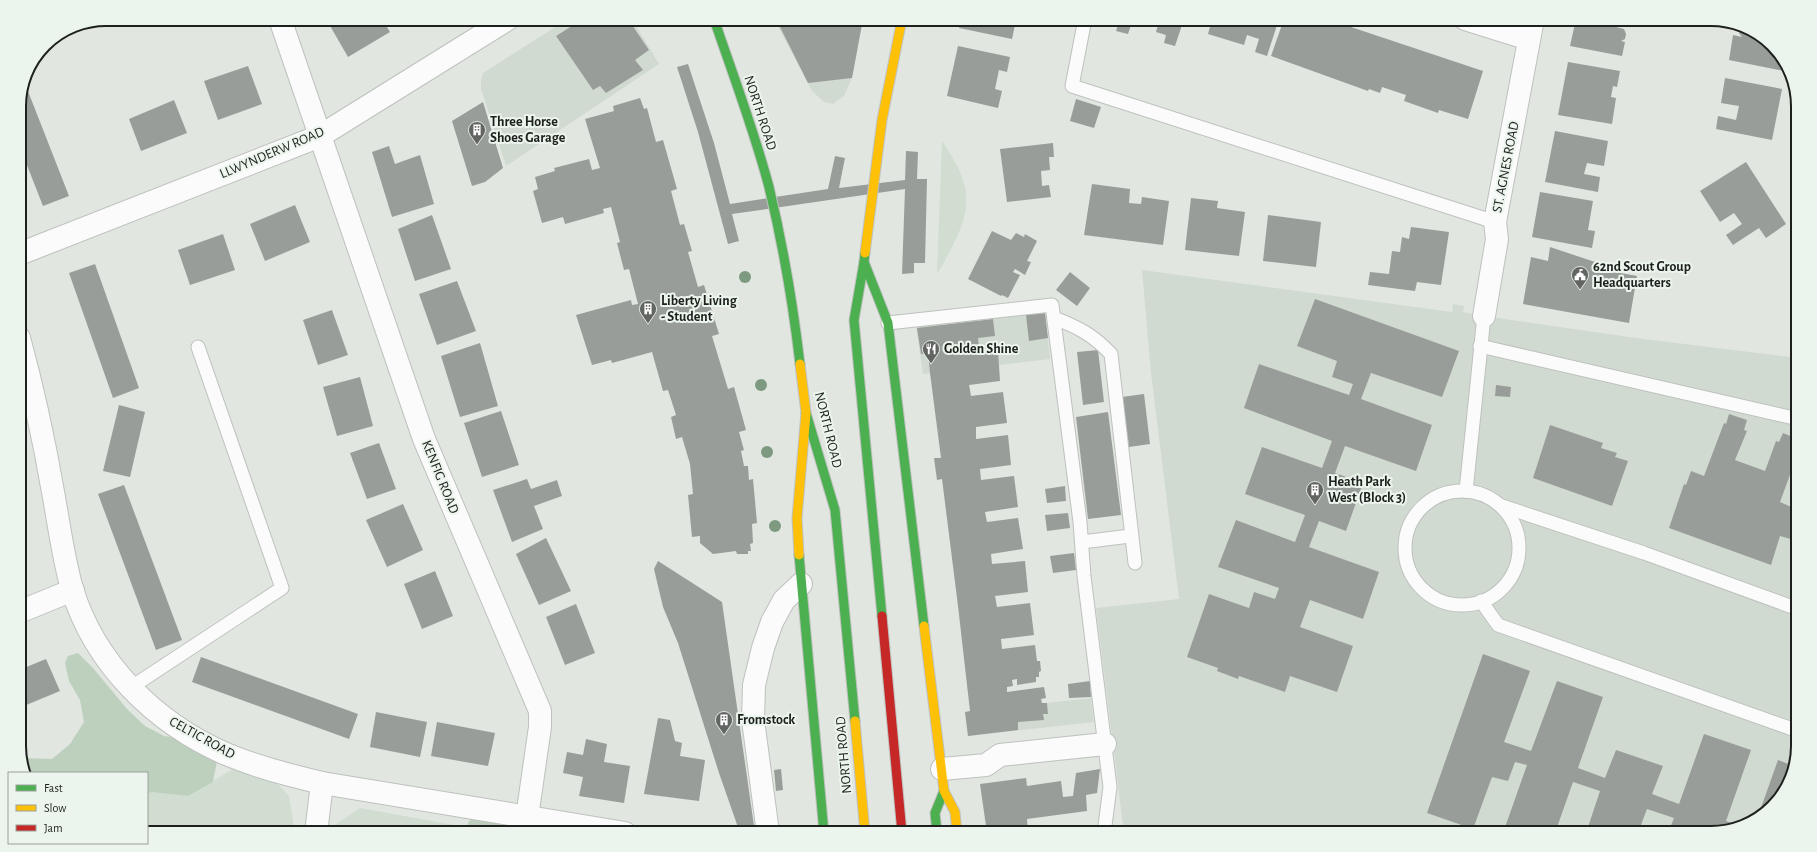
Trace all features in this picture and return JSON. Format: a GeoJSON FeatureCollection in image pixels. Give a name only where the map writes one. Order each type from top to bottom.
{"type":"FeatureCollection","features":[{"type":"Feature","properties":{"kind":"main road","name":"NORTH ROAD"},"geometry":{"type":"LineString","coordinates":[[716,26],[758,152],[780,234],[795,321],[806,413],[835,510],[864,826]]}},
{"type":"Feature","properties":{"kind":"main road"},"geometry":{"type":"LineString","coordinates":[[901,26],[875,166],[864,262],[854,320],[901,826]]}},
{"type":"Feature","properties":{"kind":"main road"},"geometry":{"type":"LineString","coordinates":[[864,262],[888,323],[944,791],[955,812],[956,826]]}},
{"type":"Feature","properties":{"kind":"main road"},"geometry":{"type":"LineString","coordinates":[[806,413],[797,518],[801,584],[823,826]]}},
{"type":"Feature","properties":{"kind":"main road"},"geometry":{"type":"LineString","coordinates":[[936,826],[935,813],[944,791]]}},
{"type":"Feature","properties":{"kind":"street","name":"KENFIG ROAD"},"geometry":{"type":"LineString","coordinates":[[282,26],[427,446],[540,712],[540,728],[527,817]]}},
{"type":"Feature","properties":{"kind":"street","name":"LLWYNDERW ROAD"},"geometry":{"type":"LineString","coordinates":[[26,251],[320,136],[497,26]]}},
{"type":"Feature","properties":{"kind":"street"},"geometry":{"type":"LineString","coordinates":[[1511,26],[1531,29]]}},
{"type":"Feature","properties":{"kind":"street","name":"ST. AGNES ROAD"},"geometry":{"type":"LineString","coordinates":[[1484,316],[1497,239],[1495,222],[1531,29]]}},
{"type":"Feature","properties":{"kind":"street","name":"CELTIC ROAD"},"geometry":{"type":"LineString","coordinates":[[26,364],[32,386],[61,542],[73,590],[83,618],[96,642],[130,688],[179,728],[226,754],[258,766],[322,783],[582,826]]}},
{"type":"Feature","properties":{"kind":"street"},"geometry":{"type":"LineString","coordinates":[[767,826],[753,720],[754,685],[763,648],[772,622],[784,600],[801,584]]}},
{"type":"Feature","properties":{"kind":"street"},"geometry":{"type":"LineString","coordinates":[[26,609],[73,590]]}},
{"type":"Feature","properties":{"kind":"street"},"geometry":{"type":"LineString","coordinates":[[942,769],[986,765],[1000,755],[1105,744]]}},
{"type":"Feature","properties":{"kind":"street"},"geometry":{"type":"LineString","coordinates":[[317,826],[322,783]]}},
{"type":"Feature","properties":{"kind":"lane"},"geometry":{"type":"LineString","coordinates":[[1084,26],[1072,86],[1495,222]]}},
{"type":"Feature","properties":{"kind":"lane"},"geometry":{"type":"LineString","coordinates":[[888,323],[1052,305],[1082,542],[1084,576],[1110,787],[1105,826]]}},
{"type":"Feature","properties":{"kind":"lane"},"geometry":{"type":"LineString","coordinates":[[1466,491],[1484,316]]}},
{"type":"Feature","properties":{"kind":"lane"},"geometry":{"type":"LineString","coordinates":[[1054,318],[1077,326],[1096,339],[1111,354],[1130,536],[1135,563]]}},
{"type":"Feature","properties":{"kind":"lane"},"geometry":{"type":"LineString","coordinates":[[1480,346],[1647,383],[1791,417]]}},
{"type":"Feature","properties":{"kind":"lane"},"geometry":{"type":"LineString","coordinates":[[130,688],[282,588],[198,347]]}},
{"type":"Feature","properties":{"kind":"lane"},"geometry":{"type":"LineString","coordinates":[[1502,506],[1514,521],[1519,539],[1519,558],[1513,575],[1501,590],[1481,601],[1466,605],[1447,603],[1430,595],[1416,582],[1408,565],[1405,547],[1408,528],[1418,512],[1432,499],[1449,492],[1466,491],[1486,495],[1502,506],[1644,553],[1791,606]]}},
{"type":"Feature","properties":{"kind":"lane"},"geometry":{"type":"LineString","coordinates":[[1082,542],[1130,536]]}},
{"type":"Feature","properties":{"kind":"lane"},"geometry":{"type":"LineString","coordinates":[[1481,601],[1498,624],[1791,729]]}},
{"type":"Feature","properties":{"kind":"shaded area"},"geometry":{"type":"Polygon","coordinates":[[[557,26],[636,26],[659,64],[506,166],[481,89],[483,73],[557,26]]]}},
{"type":"Feature","properties":{"kind":"shaded area"},"geometry":{"type":"Polygon","coordinates":[[[778,26],[862,26],[852,78],[844,96],[833,104],[824,102],[812,91],[778,26]]]}},
{"type":"Feature","properties":{"kind":"shaded area"},"geometry":{"type":"Polygon","coordinates":[[[1142,270],[1452,312],[1453,304],[1464,306],[1463,312],[1484,316],[1636,338],[1791,357],[1791,751],[1787,772],[1774,795],[1764,806],[1742,820],[1711,826],[1123,826],[1096,608],[1179,599],[1151,373],[1142,270]]]}},
{"type":"Feature","properties":{"kind":"shaded area"},"geometry":{"type":"Polygon","coordinates":[[[1045,313],[1050,359],[923,374],[916,327],[1045,313]]]}},
{"type":"Feature","properties":{"kind":"shaded area"},"geometry":{"type":"Polygon","coordinates":[[[1091,698],[1094,722],[968,736],[965,712],[1091,698]]]}},
{"type":"Feature","properties":{"kind":"green space"},"geometry":{"type":"Polygon","coordinates":[[[942,141],[962,176],[966,191],[966,204],[964,218],[959,233],[937,273],[942,141]]]}},
{"type":"Feature","properties":{"kind":"green space"},"geometry":{"type":"Polygon","coordinates":[[[78,653],[92,667],[128,710],[145,726],[164,736],[185,739],[217,761],[213,782],[188,796],[151,792],[148,794],[148,772],[30,772],[27,758],[52,759],[70,744],[84,722],[80,700],[69,681],[65,663],[68,656],[78,653]]]}},
{"type":"Feature","properties":{"kind":"green space"},"geometry":{"type":"Polygon","coordinates":[[[233,769],[276,782],[289,796],[294,826],[148,826],[148,795],[151,792],[188,796],[233,769]]]}},
{"type":"Feature","properties":{"kind":"green space"},"geometry":{"type":"Polygon","coordinates":[[[360,808],[459,826],[333,826],[360,808]]]}},
{"type":"Feature","properties":{"kind":"green space"},"geometry":{"type":"Polygon","coordinates":[[[474,816],[508,824],[508,826],[467,826],[469,821],[474,816]]]}},
{"type":"Feature","properties":{"kind":"building"},"geometry":{"type":"Polygon","coordinates":[[[330,26],[386,26],[390,32],[348,57],[330,26]]]}},
{"type":"Feature","properties":{"kind":"building"},"geometry":{"type":"Polygon","coordinates":[[[572,26],[633,26],[649,50],[635,60],[643,70],[606,93],[600,86],[593,90],[556,36],[572,26]]]}},
{"type":"Feature","properties":{"kind":"building"},"geometry":{"type":"Polygon","coordinates":[[[780,26],[862,26],[852,78],[808,83],[780,26]]]}},
{"type":"Feature","properties":{"kind":"building"},"geometry":{"type":"Polygon","coordinates":[[[959,26],[1015,26],[1012,39],[959,28],[959,26]]]}},
{"type":"Feature","properties":{"kind":"building"},"geometry":{"type":"Polygon","coordinates":[[[1118,26],[1131,26],[1128,34],[1116,31],[1118,26]]]}},
{"type":"Feature","properties":{"kind":"building"},"geometry":{"type":"Polygon","coordinates":[[[1158,26],[1182,26],[1175,46],[1164,43],[1166,35],[1156,32],[1158,26]]]}},
{"type":"Feature","properties":{"kind":"building"},"geometry":{"type":"Polygon","coordinates":[[[1210,26],[1277,26],[1267,56],[1255,52],[1259,39],[1247,35],[1244,45],[1208,34],[1210,26]]]}},
{"type":"Feature","properties":{"kind":"building"},"geometry":{"type":"Polygon","coordinates":[[[1282,26],[1348,26],[1483,71],[1468,119],[1439,110],[1438,113],[1404,101],[1406,95],[1382,87],[1380,93],[1369,89],[1368,91],[1271,56],[1282,26]]]}},
{"type":"Feature","properties":{"kind":"building"},"geometry":{"type":"Polygon","coordinates":[[[1574,26],[1612,26],[1624,29],[1626,34],[1625,39],[1621,41],[1625,42],[1622,56],[1570,46],[1574,26]]]}},
{"type":"Feature","properties":{"kind":"building"},"geometry":{"type":"Polygon","coordinates":[[[1739,31],[1742,32],[1768,49],[1783,71],[1729,60],[1733,35],[1742,37],[1739,31]]]}},
{"type":"Feature","properties":{"kind":"building"},"geometry":{"type":"Polygon","coordinates":[[[958,46],[1010,57],[1007,72],[999,70],[995,89],[1002,91],[998,108],[947,96],[958,46]]]}},
{"type":"Feature","properties":{"kind":"building"},"geometry":{"type":"Polygon","coordinates":[[[1568,62],[1620,71],[1617,87],[1613,86],[1611,97],[1616,98],[1612,124],[1558,115],[1568,62]]]}},
{"type":"Feature","properties":{"kind":"building"},"geometry":{"type":"Polygon","coordinates":[[[688,64],[714,143],[730,204],[828,189],[835,156],[845,158],[839,188],[905,180],[906,151],[918,152],[917,179],[927,179],[925,263],[914,263],[914,273],[902,274],[905,189],[732,214],[739,241],[728,244],[698,132],[677,67],[688,64]]]}},
{"type":"Feature","properties":{"kind":"building"},"geometry":{"type":"Polygon","coordinates":[[[248,66],[262,104],[218,120],[204,81],[248,66]]]}},
{"type":"Feature","properties":{"kind":"building"},"geometry":{"type":"Polygon","coordinates":[[[1725,78],[1782,89],[1772,140],[1716,129],[1718,116],[1736,120],[1739,106],[1721,103],[1725,78]]]}},
{"type":"Feature","properties":{"kind":"building"},"geometry":{"type":"Polygon","coordinates":[[[28,91],[69,196],[43,206],[26,163],[26,101],[28,91]]]}},
{"type":"Feature","properties":{"kind":"building","name":"Liberty Living - Student"},"geometry":{"type":"Polygon","coordinates":[[[640,98],[644,109],[647,108],[656,142],[663,140],[677,189],[671,191],[680,225],[684,224],[692,251],[688,252],[698,287],[704,285],[719,334],[712,336],[728,389],[734,387],[746,430],[739,432],[744,450],[741,451],[744,466],[748,466],[749,480],[753,479],[757,523],[752,524],[753,543],[750,544],[751,551],[748,551],[748,554],[737,554],[736,551],[713,554],[700,543],[700,536],[692,537],[688,495],[693,494],[690,464],[682,437],[676,439],[671,417],[676,415],[668,390],[663,391],[652,352],[612,363],[611,360],[592,365],[576,315],[631,300],[632,305],[638,304],[629,269],[624,270],[617,243],[620,242],[611,207],[603,209],[604,213],[565,224],[563,217],[542,223],[533,191],[538,189],[535,177],[555,171],[554,168],[589,159],[592,170],[600,168],[585,119],[614,111],[613,106],[640,98]]]}},
{"type":"Feature","properties":{"kind":"building"},"geometry":{"type":"Polygon","coordinates":[[[1076,99],[1101,107],[1094,128],[1070,121],[1076,99]]]}},
{"type":"Feature","properties":{"kind":"building"},"geometry":{"type":"Polygon","coordinates":[[[174,100],[187,133],[141,151],[129,119],[174,100]]]}},
{"type":"Feature","properties":{"kind":"building","name":"Three Horse Shoes Garage"},"geometry":{"type":"Polygon","coordinates":[[[483,102],[503,168],[485,182],[472,186],[452,121],[483,102]]]}},
{"type":"Feature","properties":{"kind":"building"},"geometry":{"type":"Polygon","coordinates":[[[1555,131],[1608,141],[1604,166],[1587,163],[1584,174],[1600,177],[1598,192],[1545,182],[1555,131]]]}},
{"type":"Feature","properties":{"kind":"building"},"geometry":{"type":"Polygon","coordinates":[[[1053,143],[1054,157],[1049,157],[1050,170],[1041,171],[1042,186],[1049,185],[1051,197],[1007,202],[1000,149],[1053,143]]]}},
{"type":"Feature","properties":{"kind":"building"},"geometry":{"type":"Polygon","coordinates":[[[389,146],[395,164],[420,155],[434,204],[392,217],[372,152],[389,146]]]}},
{"type":"Feature","properties":{"kind":"building"},"geometry":{"type":"Polygon","coordinates":[[[1746,162],[1786,224],[1766,238],[1759,228],[1733,245],[1726,235],[1742,224],[1734,213],[1720,222],[1700,191],[1746,162]]]}},
{"type":"Feature","properties":{"kind":"building"},"geometry":{"type":"Polygon","coordinates":[[[1092,184],[1130,189],[1129,203],[1141,204],[1142,197],[1169,201],[1163,245],[1084,235],[1092,184]]]}},
{"type":"Feature","properties":{"kind":"building"},"geometry":{"type":"Polygon","coordinates":[[[1540,192],[1593,201],[1588,230],[1595,231],[1592,248],[1532,237],[1540,192]]]}},
{"type":"Feature","properties":{"kind":"building"},"geometry":{"type":"Polygon","coordinates":[[[1191,198],[1218,201],[1217,208],[1245,212],[1239,256],[1185,250],[1191,198]]]}},
{"type":"Feature","properties":{"kind":"building"},"geometry":{"type":"Polygon","coordinates":[[[295,205],[310,242],[265,261],[250,224],[295,205]]]}},
{"type":"Feature","properties":{"kind":"building"},"geometry":{"type":"Polygon","coordinates":[[[432,215],[451,269],[415,281],[398,229],[432,215]]]}},
{"type":"Feature","properties":{"kind":"building"},"geometry":{"type":"Polygon","coordinates":[[[1268,215],[1321,222],[1316,267],[1263,261],[1268,215]]]}},
{"type":"Feature","properties":{"kind":"building"},"geometry":{"type":"Polygon","coordinates":[[[1411,227],[1449,232],[1441,285],[1417,282],[1415,291],[1368,285],[1370,272],[1389,274],[1392,251],[1400,252],[1402,237],[1409,239],[1411,227]]]}},
{"type":"Feature","properties":{"kind":"building"},"geometry":{"type":"Polygon","coordinates":[[[992,231],[1011,240],[1016,233],[1024,237],[1025,234],[1037,241],[1027,261],[1031,262],[1025,275],[1015,269],[1013,272],[1020,275],[1008,298],[968,279],[992,231]]]}},
{"type":"Feature","properties":{"kind":"building"},"geometry":{"type":"Polygon","coordinates":[[[223,234],[235,270],[190,285],[178,250],[223,234]]]}},
{"type":"Feature","properties":{"kind":"building","name":"62nd Scout Group Headquarters"},"geometry":{"type":"Polygon","coordinates":[[[1550,247],[1604,265],[1604,270],[1637,276],[1629,323],[1523,304],[1531,257],[1548,261],[1550,247]]]}},
{"type":"Feature","properties":{"kind":"building"},"geometry":{"type":"Polygon","coordinates":[[[95,264],[139,388],[113,398],[69,273],[95,264]]]}},
{"type":"Feature","properties":{"kind":"building"},"geometry":{"type":"Polygon","coordinates":[[[1070,272],[1090,288],[1077,306],[1056,290],[1070,272]]]}},
{"type":"Feature","properties":{"kind":"building"},"geometry":{"type":"Polygon","coordinates":[[[457,281],[476,331],[437,345],[419,294],[457,281]]]}},
{"type":"Feature","properties":{"kind":"building","name":"Heath Park West (Block 3)"},"geometry":{"type":"Polygon","coordinates":[[[1315,299],[1459,351],[1442,397],[1371,373],[1361,399],[1432,425],[1416,471],[1345,446],[1335,473],[1363,483],[1346,531],[1319,521],[1309,547],[1379,572],[1363,619],[1310,600],[1300,627],[1353,646],[1337,692],[1290,676],[1285,692],[1239,676],[1238,679],[1217,671],[1218,668],[1187,657],[1209,594],[1249,608],[1254,592],[1275,599],[1279,588],[1218,567],[1236,520],[1295,542],[1305,515],[1245,494],[1262,447],[1322,468],[1332,441],[1244,408],[1259,364],[1349,395],[1353,384],[1332,377],[1337,361],[1297,346],[1315,299]]]}},
{"type":"Feature","properties":{"kind":"building"},"geometry":{"type":"Polygon","coordinates":[[[332,310],[348,355],[318,365],[303,320],[332,310]]]}},
{"type":"Feature","properties":{"kind":"building"},"geometry":{"type":"Polygon","coordinates":[[[1045,313],[1048,338],[1029,341],[1026,315],[1045,313]]]}},
{"type":"Feature","properties":{"kind":"building"},"geometry":{"type":"Polygon","coordinates":[[[993,319],[995,336],[978,338],[979,347],[991,345],[992,352],[998,351],[1000,381],[969,385],[971,396],[1003,392],[1007,423],[976,427],[976,439],[1008,435],[1011,465],[980,469],[981,480],[1014,476],[1018,507],[985,512],[987,522],[1018,518],[1023,549],[991,554],[992,564],[1025,561],[1028,592],[995,596],[997,607],[1030,603],[1034,635],[1001,639],[1002,649],[1035,645],[1037,661],[1040,661],[1041,671],[1039,672],[1039,677],[1036,677],[1036,682],[1017,685],[1017,679],[1012,680],[1013,686],[1007,687],[1007,692],[1044,687],[1046,698],[1041,699],[1042,703],[1047,703],[1048,714],[1043,714],[1044,720],[1018,722],[1018,730],[968,736],[965,712],[970,711],[958,606],[942,479],[937,480],[934,458],[941,458],[928,353],[921,354],[917,328],[993,319]]]}},
{"type":"Feature","properties":{"kind":"building"},"geometry":{"type":"Polygon","coordinates":[[[480,343],[498,406],[460,417],[441,356],[480,343]]]}},
{"type":"Feature","properties":{"kind":"building"},"geometry":{"type":"Polygon","coordinates":[[[1098,350],[1104,402],[1083,405],[1077,352],[1098,350]]]}},
{"type":"Feature","properties":{"kind":"building"},"geometry":{"type":"Polygon","coordinates":[[[360,377],[373,426],[337,436],[323,387],[360,377]]]}},
{"type":"Feature","properties":{"kind":"building"},"geometry":{"type":"Polygon","coordinates":[[[1496,385],[1511,387],[1510,397],[1495,396],[1496,385]]]}},
{"type":"Feature","properties":{"kind":"building"},"geometry":{"type":"Polygon","coordinates":[[[1144,394],[1150,444],[1129,447],[1122,397],[1144,394]]]}},
{"type":"Feature","properties":{"kind":"building"},"geometry":{"type":"Polygon","coordinates":[[[119,405],[145,412],[130,477],[103,471],[119,405]]]}},
{"type":"Feature","properties":{"kind":"building"},"geometry":{"type":"Polygon","coordinates":[[[501,411],[519,465],[482,477],[464,423],[501,411]]]}},
{"type":"Feature","properties":{"kind":"building"},"geometry":{"type":"Polygon","coordinates":[[[1108,412],[1121,515],[1088,519],[1076,417],[1108,412]]]}},
{"type":"Feature","properties":{"kind":"building"},"geometry":{"type":"Polygon","coordinates":[[[1729,414],[1747,420],[1744,430],[1747,431],[1735,460],[1765,471],[1776,441],[1779,442],[1783,433],[1791,436],[1791,472],[1780,502],[1791,507],[1791,539],[1780,536],[1771,565],[1669,528],[1684,484],[1686,485],[1691,471],[1704,476],[1724,423],[1726,424],[1729,414]]]}},
{"type":"Feature","properties":{"kind":"building"},"geometry":{"type":"Polygon","coordinates":[[[1550,425],[1603,443],[1601,448],[1617,453],[1615,457],[1628,461],[1612,506],[1533,478],[1550,425]]]}},
{"type":"Feature","properties":{"kind":"building"},"geometry":{"type":"Polygon","coordinates":[[[379,443],[396,489],[367,499],[350,453],[379,443]]]}},
{"type":"Feature","properties":{"kind":"building"},"geometry":{"type":"Polygon","coordinates":[[[527,479],[531,489],[557,480],[562,496],[534,506],[543,529],[512,542],[493,490],[527,479]]]}},
{"type":"Feature","properties":{"kind":"building"},"geometry":{"type":"Polygon","coordinates":[[[124,485],[182,640],[156,650],[98,494],[124,485]]]}},
{"type":"Feature","properties":{"kind":"building"},"geometry":{"type":"Polygon","coordinates":[[[1065,486],[1066,501],[1047,503],[1045,489],[1065,486]]]}},
{"type":"Feature","properties":{"kind":"building"},"geometry":{"type":"Polygon","coordinates":[[[403,504],[423,550],[387,567],[366,520],[403,504]]]}},
{"type":"Feature","properties":{"kind":"building"},"geometry":{"type":"Polygon","coordinates":[[[1068,513],[1070,528],[1047,531],[1045,515],[1068,513]]]}},
{"type":"Feature","properties":{"kind":"building"},"geometry":{"type":"Polygon","coordinates":[[[546,538],[571,591],[539,605],[516,554],[546,538]]]}},
{"type":"Feature","properties":{"kind":"building"},"geometry":{"type":"Polygon","coordinates":[[[1074,553],[1076,570],[1053,573],[1050,556],[1074,553]]]}},
{"type":"Feature","properties":{"kind":"building","name":"Fromstock"},"geometry":{"type":"Polygon","coordinates":[[[658,561],[722,602],[754,826],[738,826],[719,773],[678,643],[663,607],[654,569],[658,561]]]}},
{"type":"Feature","properties":{"kind":"building"},"geometry":{"type":"Polygon","coordinates":[[[435,571],[453,616],[422,629],[404,584],[435,571]]]}},
{"type":"Feature","properties":{"kind":"building"},"geometry":{"type":"Polygon","coordinates":[[[576,604],[595,653],[565,665],[546,617],[576,604]]]}},
{"type":"Feature","properties":{"kind":"building"},"geometry":{"type":"Polygon","coordinates":[[[1483,654],[1530,671],[1504,742],[1531,751],[1557,681],[1603,697],[1578,768],[1605,778],[1616,750],[1663,766],[1652,794],[1679,804],[1704,734],[1751,750],[1726,821],[1732,823],[1711,826],[1671,826],[1674,818],[1647,809],[1641,826],[1588,826],[1600,791],[1573,782],[1557,826],[1505,826],[1527,765],[1515,762],[1508,781],[1492,777],[1474,826],[1464,826],[1427,813],[1483,654]]]}},
{"type":"Feature","properties":{"kind":"building"},"geometry":{"type":"Polygon","coordinates":[[[201,657],[358,714],[349,739],[192,682],[201,657]]]}},
{"type":"Feature","properties":{"kind":"building"},"geometry":{"type":"Polygon","coordinates":[[[46,659],[60,691],[26,705],[26,667],[46,659]]]}},
{"type":"Feature","properties":{"kind":"building"},"geometry":{"type":"Polygon","coordinates":[[[1090,681],[1091,697],[1069,698],[1068,684],[1090,681]]]}},
{"type":"Feature","properties":{"kind":"building"},"geometry":{"type":"Polygon","coordinates":[[[376,712],[427,722],[420,757],[370,747],[376,712]]]}},
{"type":"Feature","properties":{"kind":"building"},"geometry":{"type":"Polygon","coordinates":[[[658,718],[670,720],[675,741],[682,743],[680,756],[705,760],[699,801],[644,794],[658,718]]]}},
{"type":"Feature","properties":{"kind":"building"},"geometry":{"type":"Polygon","coordinates":[[[437,722],[495,733],[488,766],[431,756],[437,722]]]}},
{"type":"Feature","properties":{"kind":"building"},"geometry":{"type":"Polygon","coordinates":[[[586,739],[607,744],[604,762],[630,766],[624,803],[579,796],[583,777],[563,773],[567,752],[583,755],[586,739]]]}},
{"type":"Feature","properties":{"kind":"building"},"geometry":{"type":"Polygon","coordinates":[[[1778,760],[1789,764],[1787,772],[1780,786],[1771,799],[1761,809],[1778,760]]]}},
{"type":"Feature","properties":{"kind":"building"},"geometry":{"type":"Polygon","coordinates":[[[781,769],[783,790],[776,791],[774,770],[781,769]]]}},
{"type":"Feature","properties":{"kind":"building"},"geometry":{"type":"Polygon","coordinates":[[[1100,769],[1097,793],[1086,795],[1087,811],[1027,819],[1028,826],[986,826],[980,784],[1026,778],[1027,786],[1061,781],[1063,797],[1073,796],[1076,773],[1100,769]]]}},
{"type":"Feature","properties":{"kind":"traffic: fast"},"geometry":{"type":"LineString","coordinates":[[716,26],[750,124],[769,187],[787,275],[800,364]]}},
{"type":"Feature","properties":{"kind":"traffic: fast"},"geometry":{"type":"LineString","coordinates":[[865,253],[864,262],[888,323],[924,626]]}},
{"type":"Feature","properties":{"kind":"traffic: fast"},"geometry":{"type":"LineString","coordinates":[[864,262],[854,320],[882,616]]}},
{"type":"Feature","properties":{"kind":"traffic: fast"},"geometry":{"type":"LineString","coordinates":[[806,413],[835,510],[855,721]]}},
{"type":"Feature","properties":{"kind":"traffic: fast"},"geometry":{"type":"LineString","coordinates":[[799,555],[823,826]]}},
{"type":"Feature","properties":{"kind":"traffic: fast"},"geometry":{"type":"LineString","coordinates":[[936,826],[935,813],[944,791]]}},
{"type":"Feature","properties":{"kind":"traffic: slow"},"geometry":{"type":"LineString","coordinates":[[865,253],[882,120],[901,26]]}},
{"type":"Feature","properties":{"kind":"traffic: slow"},"geometry":{"type":"LineString","coordinates":[[799,555],[797,518],[806,413],[800,364]]}},
{"type":"Feature","properties":{"kind":"traffic: slow"},"geometry":{"type":"LineString","coordinates":[[924,626],[944,791],[955,812],[956,826]]}},
{"type":"Feature","properties":{"kind":"traffic: slow"},"geometry":{"type":"LineString","coordinates":[[855,721],[864,826]]}},
{"type":"Feature","properties":{"kind":"traffic: jam"},"geometry":{"type":"LineString","coordinates":[[882,616],[901,826]]}},
{"type":"Feature","properties":{"kind":"place","name":"Three Horse Shoes Garage"},"geometry":{"type":"Point","coordinates":[477,145]}},
{"type":"Feature","properties":{"kind":"place","name":"62nd Scout Group Headquarters"},"geometry":{"type":"Point","coordinates":[1580,290]}},
{"type":"Feature","properties":{"kind":"place","name":"Liberty Living - Student"},"geometry":{"type":"Point","coordinates":[648,324]}},
{"type":"Feature","properties":{"kind":"place","name":"Golden Shine"},"geometry":{"type":"Point","coordinates":[931,364]}},
{"type":"Feature","properties":{"kind":"place","name":"Heath Park West (Block 3)"},"geometry":{"type":"Point","coordinates":[1315,505]}},
{"type":"Feature","properties":{"kind":"place","name":"Fromstock"},"geometry":{"type":"Point","coordinates":[724,735]}}]}
